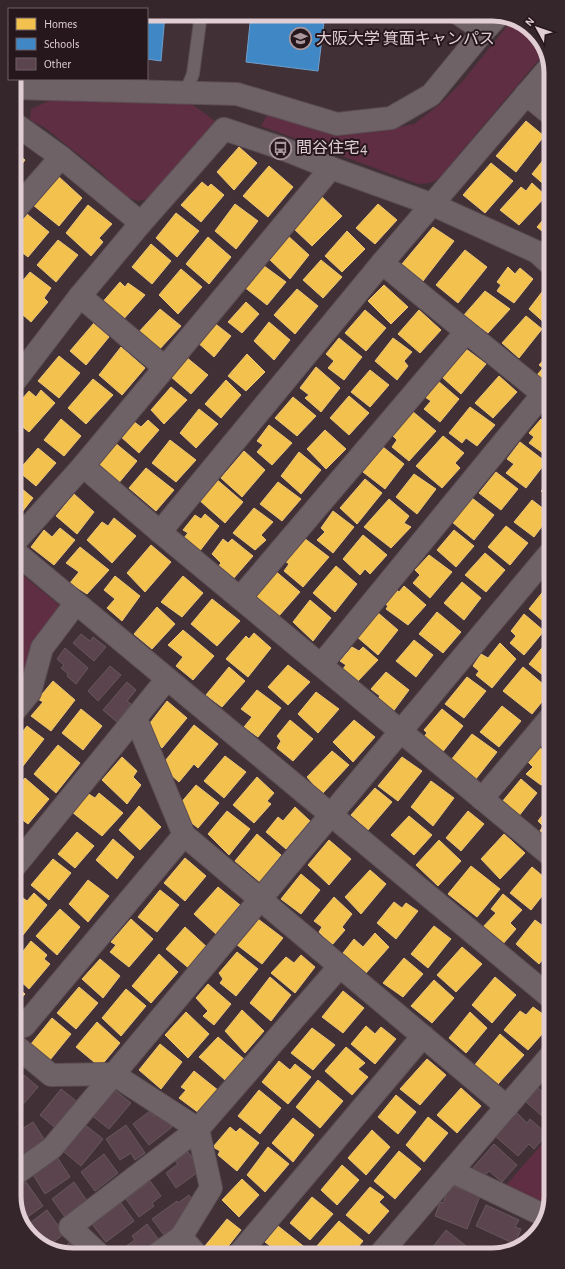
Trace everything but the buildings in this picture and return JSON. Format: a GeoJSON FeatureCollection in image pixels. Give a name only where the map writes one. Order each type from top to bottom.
{"type":"FeatureCollection","features":[{"type":"Feature","properties":{"kind":"street"},"geometry":{"type":"LineString","coordinates":[[21,88],[237,94],[337,124],[391,118],[431,95],[493,21]]}},
{"type":"Feature","properties":{"kind":"street"},"geometry":{"type":"LineString","coordinates":[[160,532],[382,263],[544,74]]}},
{"type":"Feature","properties":{"kind":"street"},"geometry":{"type":"LineString","coordinates":[[526,94],[544,109]]}},
{"type":"Feature","properties":{"kind":"street"},"geometry":{"type":"LineString","coordinates":[[21,128],[61,157],[140,223]]}},
{"type":"Feature","properties":{"kind":"street"},"geometry":{"type":"LineString","coordinates":[[21,373],[80,296],[140,223],[224,129],[281,148],[331,168],[432,204],[537,252],[544,258]]}},
{"type":"Feature","properties":{"kind":"street"},"geometry":{"type":"LineString","coordinates":[[21,202],[61,157]]}},
{"type":"Feature","properties":{"kind":"street"},"geometry":{"type":"LineString","coordinates":[[21,535],[83,466],[331,168]]}},
{"type":"Feature","properties":{"kind":"street"},"geometry":{"type":"LineString","coordinates":[[382,263],[544,394]]}},
{"type":"Feature","properties":{"kind":"street"},"geometry":{"type":"LineString","coordinates":[[80,296],[164,367]]}},
{"type":"Feature","properties":{"kind":"street"},"geometry":{"type":"LineString","coordinates":[[240,598],[466,332]]}},
{"type":"Feature","properties":{"kind":"street"},"geometry":{"type":"LineString","coordinates":[[321,665],[544,398]]}},
{"type":"Feature","properties":{"kind":"street"},"geometry":{"type":"LineString","coordinates":[[83,466],[160,532],[544,850]]}},
{"type":"Feature","properties":{"kind":"street"},"geometry":{"type":"LineString","coordinates":[[21,557],[544,992]]}},
{"type":"Feature","properties":{"kind":"street"},"geometry":{"type":"LineString","coordinates":[[21,1170],[52,1148],[544,560]]}},
{"type":"Feature","properties":{"kind":"street"},"geometry":{"type":"LineString","coordinates":[[21,703],[30,692],[42,648],[76,603]]}},
{"type":"Feature","properties":{"kind":"street"},"geometry":{"type":"LineString","coordinates":[[21,859],[167,679]]}},
{"type":"Feature","properties":{"kind":"street"},"geometry":{"type":"LineString","coordinates":[[136,719],[184,835],[507,1106]]}},
{"type":"Feature","properties":{"kind":"street"},"geometry":{"type":"LineString","coordinates":[[482,799],[544,725]]}},
{"type":"Feature","properties":{"kind":"street"},"geometry":{"type":"LineString","coordinates":[[21,1027],[24,1026],[184,835]]}},
{"type":"Feature","properties":{"kind":"street"},"geometry":{"type":"LineString","coordinates":[[92,1248],[70,1227],[198,1129],[340,966]]}},
{"type":"Feature","properties":{"kind":"street"},"geometry":{"type":"LineString","coordinates":[[245,1248],[423,1036]]}},
{"type":"Feature","properties":{"kind":"street"},"geometry":{"type":"LineString","coordinates":[[21,1050],[51,1075],[113,1074],[198,1129],[211,1188],[181,1237],[165,1248]]}},
{"type":"Feature","properties":{"kind":"street"},"geometry":{"type":"LineString","coordinates":[[386,1248],[544,1063]]}},
{"type":"Feature","properties":{"kind":"street"},"geometry":{"type":"LineString","coordinates":[[451,1171],[541,1214]]}},
{"type":"Feature","properties":{"kind":"street"},"geometry":{"type":"LineString","coordinates":[[181,1237],[191,1248]]}},
{"type":"Feature","properties":{"kind":"lane"},"geometry":{"type":"LineString","coordinates":[[186,93],[193,74],[200,21]]}},
{"type":"Feature","properties":{"kind":"lane"},"geometry":{"type":"LineString","coordinates":[[460,21],[472,29],[482,33]]}},
{"type":"Feature","properties":{"kind":"shaded area"},"geometry":{"type":"Polygon","coordinates":[[[509,24],[517,28],[517,48],[538,48],[539,50],[541,57],[438,179],[430,183],[418,184],[261,126],[268,113],[303,123],[354,134],[382,131],[414,124],[439,105],[462,82],[509,24]]]}},
{"type":"Feature","properties":{"kind":"shaded area"},"geometry":{"type":"Polygon","coordinates":[[[67,93],[189,102],[215,121],[148,199],[137,201],[122,195],[102,173],[44,127],[30,120],[31,109],[67,93]]]}},
{"type":"Feature","properties":{"kind":"shaded area"},"geometry":{"type":"Polygon","coordinates":[[[21,574],[58,604],[59,610],[31,644],[21,686],[21,574]]]}},
{"type":"Feature","properties":{"kind":"shaded area"},"geometry":{"type":"Polygon","coordinates":[[[544,1142],[543,1206],[509,1193],[507,1184],[544,1142]]]}},
{"type":"Feature","properties":{"kind":"place","name":"大阪大学 箕面キャンパス"},"geometry":{"type":"Point","coordinates":[301,39]}},
{"type":"Feature","properties":{"kind":"place","name":"間谷住宅4"},"geometry":{"type":"Point","coordinates":[281,148]}}]}
